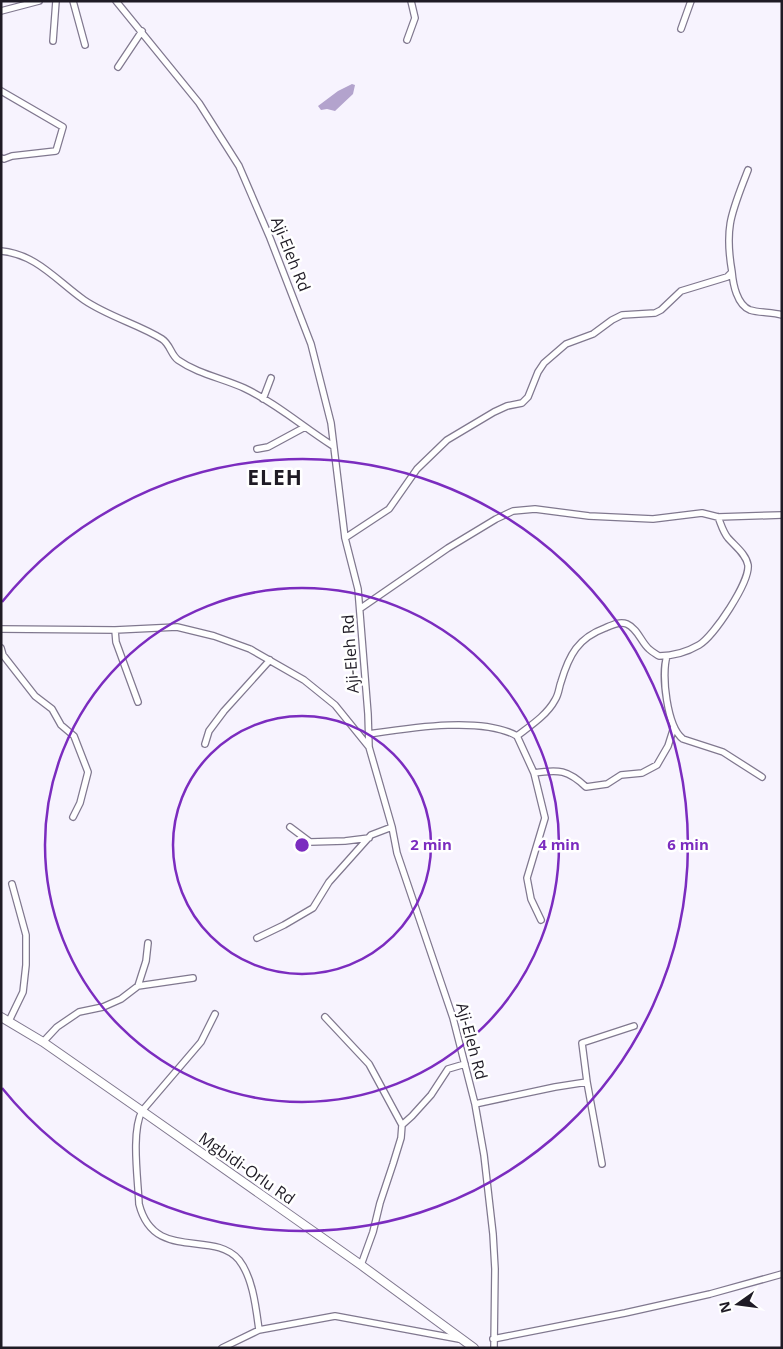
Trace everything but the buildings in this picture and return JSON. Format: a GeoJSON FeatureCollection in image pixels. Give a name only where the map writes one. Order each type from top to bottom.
{"type":"FeatureCollection","features":[{"type":"Feature","properties":{"kind":"main road","name":"Mgbidi-Orlu Rd"},"geometry":{"type":"LineString","coordinates":[[5,1019],[43,1042],[142,1111],[361,1265],[474,1348]]}},
{"type":"Feature","properties":{"kind":"street"},"geometry":{"type":"LineString","coordinates":[[1,11],[40,1]]}},
{"type":"Feature","properties":{"kind":"street"},"geometry":{"type":"LineString","coordinates":[[53,40],[56,1]]}},
{"type":"Feature","properties":{"kind":"street"},"geometry":{"type":"LineString","coordinates":[[73,1],[85,45]]}},
{"type":"Feature","properties":{"kind":"street","name":"Aji-Eleh Rd"},"geometry":{"type":"LineString","coordinates":[[116,1],[199,103],[239,166],[270,238],[311,344],[331,423],[345,538],[358,589],[369,747],[392,827],[397,853],[453,1018],[475,1104],[484,1156],[493,1234],[495,1269],[494,1348]]}},
{"type":"Feature","properties":{"kind":"street"},"geometry":{"type":"LineString","coordinates":[[407,40],[415,18],[411,1]]}},
{"type":"Feature","properties":{"kind":"street"},"geometry":{"type":"LineString","coordinates":[[681,29],[691,1]]}},
{"type":"Feature","properties":{"kind":"street"},"geometry":{"type":"LineString","coordinates":[[118,66],[142,32]]}},
{"type":"Feature","properties":{"kind":"street"},"geometry":{"type":"LineString","coordinates":[[1,91],[63,127],[56,151],[1,158]]}},
{"type":"Feature","properties":{"kind":"street"},"geometry":{"type":"LineString","coordinates":[[748,170],[735,201],[729,224],[730,259],[735,290],[749,310],[782,314]]}},
{"type":"Feature","properties":{"kind":"street"},"geometry":{"type":"LineString","coordinates":[[1,251],[11,252],[36,262],[84,300],[114,317],[165,340],[176,359],[207,375],[243,388],[263,398],[333,446]]}},
{"type":"Feature","properties":{"kind":"street"},"geometry":{"type":"LineString","coordinates":[[345,538],[390,509],[418,469],[447,440],[494,412],[507,406],[522,403],[528,397],[544,362],[566,344],[593,334],[612,320],[622,316],[655,313],[661,310],[681,291],[727,277],[732,272]]}},
{"type":"Feature","properties":{"kind":"street"},"geometry":{"type":"LineString","coordinates":[[263,398],[271,378]]}},
{"type":"Feature","properties":{"kind":"street"},"geometry":{"type":"LineString","coordinates":[[257,449],[268,447],[305,428]]}},
{"type":"Feature","properties":{"kind":"street"},"geometry":{"type":"LineString","coordinates":[[360,608],[448,548],[496,519],[514,511],[535,509],[589,516],[653,519],[702,512],[718,517],[782,515]]}},
{"type":"Feature","properties":{"kind":"street"},"geometry":{"type":"LineString","coordinates":[[516,736],[549,709],[556,698],[574,649],[586,638],[600,630],[622,622],[630,625],[649,649],[659,656],[684,652],[699,645],[712,634],[745,581],[748,572],[746,559],[727,537],[718,517]]}},
{"type":"Feature","properties":{"kind":"street"},"geometry":{"type":"LineString","coordinates":[[1,629],[116,630],[177,628],[214,636],[250,650],[304,680],[335,704],[369,747]]}},
{"type":"Feature","properties":{"kind":"street"},"geometry":{"type":"LineString","coordinates":[[116,630],[116,642],[138,702]]}},
{"type":"Feature","properties":{"kind":"street"},"geometry":{"type":"LineString","coordinates":[[1,648],[4,655],[35,696],[52,709],[61,725],[74,736],[88,772],[80,803],[73,817]]}},
{"type":"Feature","properties":{"kind":"street"},"geometry":{"type":"LineString","coordinates":[[667,656],[664,663],[664,686],[678,736],[723,752],[762,777]]}},
{"type":"Feature","properties":{"kind":"street"},"geometry":{"type":"LineString","coordinates":[[205,744],[209,731],[214,724],[270,660]]}},
{"type":"Feature","properties":{"kind":"street"},"geometry":{"type":"LineString","coordinates":[[369,734],[432,727],[475,725],[507,731],[516,736],[534,773],[544,818],[527,878],[531,899],[541,920]]}},
{"type":"Feature","properties":{"kind":"street"},"geometry":{"type":"LineString","coordinates":[[534,773],[552,770],[572,775],[586,787],[606,784],[621,775],[642,773],[657,765],[668,746],[674,727]]}},
{"type":"Feature","properties":{"kind":"street"},"geometry":{"type":"LineString","coordinates":[[290,827],[310,842],[369,838]]}},
{"type":"Feature","properties":{"kind":"street"},"geometry":{"type":"LineString","coordinates":[[257,938],[313,908],[329,882],[371,835],[392,827]]}},
{"type":"Feature","properties":{"kind":"street"},"geometry":{"type":"LineString","coordinates":[[5,1019],[23,992],[26,965],[26,935],[12,884]]}},
{"type":"Feature","properties":{"kind":"street"},"geometry":{"type":"LineString","coordinates":[[138,986],[146,961],[148,944]]}},
{"type":"Feature","properties":{"kind":"street"},"geometry":{"type":"LineString","coordinates":[[43,1042],[57,1027],[80,1012],[104,1007],[121,999],[138,986],[194,978]]}},
{"type":"Feature","properties":{"kind":"street"},"geometry":{"type":"LineString","coordinates":[[215,1014],[201,1042],[142,1111],[137,1124],[138,1186],[142,1215],[161,1236],[170,1240],[221,1248],[239,1261],[249,1283],[259,1330]]}},
{"type":"Feature","properties":{"kind":"street"},"geometry":{"type":"LineString","coordinates":[[325,1017],[369,1064],[402,1125],[401,1138],[380,1203],[374,1232],[361,1265]]}},
{"type":"Feature","properties":{"kind":"street"},"geometry":{"type":"LineString","coordinates":[[602,1164],[582,1043],[634,1026]]}},
{"type":"Feature","properties":{"kind":"street"},"geometry":{"type":"LineString","coordinates":[[402,1125],[431,1095],[448,1069],[465,1064]]}},
{"type":"Feature","properties":{"kind":"street"},"geometry":{"type":"LineString","coordinates":[[475,1104],[587,1082]]}},
{"type":"Feature","properties":{"kind":"street"},"geometry":{"type":"LineString","coordinates":[[493,1339],[710,1294],[782,1274]]}},
{"type":"Feature","properties":{"kind":"street"},"geometry":{"type":"LineString","coordinates":[[222,1348],[259,1330],[335,1316],[461,1339]]}},
{"type":"Feature","properties":{"kind":"shaded area"},"geometry":{"type":"Polygon","coordinates":[[[352,84],[355,85],[353,94],[335,111],[321,110],[318,106],[338,91],[352,84]]]}},
{"type":"Feature","properties":{"kind":"district","name":"ELEH"},"geometry":{"type":"Point","coordinates":[275,477]}}]}
